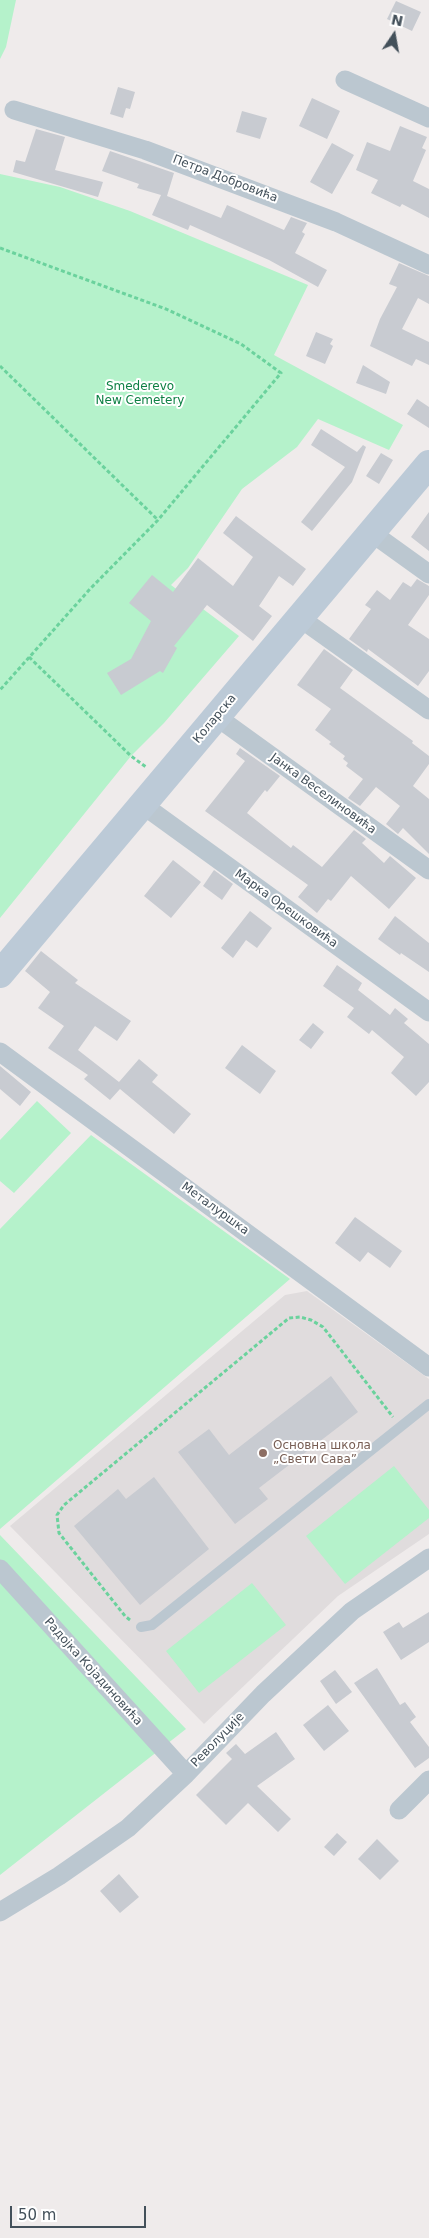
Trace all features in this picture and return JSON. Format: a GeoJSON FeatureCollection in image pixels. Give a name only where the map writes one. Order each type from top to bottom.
{"type":"FeatureCollection","features":[{"type":"Feature","properties":{"kind":"main road","name":"Коларска"},"geometry":{"type":"LineString","coordinates":[[0,974],[429,464]]}},
{"type":"Feature","properties":{"kind":"street"},"geometry":{"type":"LineString","coordinates":[[345,80],[429,118]]}},
{"type":"Feature","properties":{"kind":"street","name":"Петра Добровића"},"geometry":{"type":"LineString","coordinates":[[14,110],[145,150],[336,222],[429,265]]}},
{"type":"Feature","properties":{"kind":"street"},"geometry":{"type":"LineString","coordinates":[[372,533],[429,574]]}},
{"type":"Feature","properties":{"kind":"street"},"geometry":{"type":"LineString","coordinates":[[300,618],[429,710]]}},
{"type":"Feature","properties":{"kind":"street","name":"Јанка Веселиновића"},"geometry":{"type":"LineString","coordinates":[[217,717],[429,870]]}},
{"type":"Feature","properties":{"kind":"street","name":"Марка Орешковића"},"geometry":{"type":"LineString","coordinates":[[143,806],[429,1012]]}},
{"type":"Feature","properties":{"kind":"street","name":"Металуршка"},"geometry":{"type":"LineString","coordinates":[[0,1052],[429,1367]]}},
{"type":"Feature","properties":{"kind":"street","name":"Револуције"},"geometry":{"type":"LineString","coordinates":[[0,1912],[59,1876],[128,1828],[186,1774],[263,1694],[352,1611],[429,1558]]}},
{"type":"Feature","properties":{"kind":"street","name":"Радојка Којадиновића"},"geometry":{"type":"LineString","coordinates":[[0,1569],[186,1774]]}},
{"type":"Feature","properties":{"kind":"street"},"geometry":{"type":"LineString","coordinates":[[399,1810],[429,1780]]}},
{"type":"Feature","properties":{"kind":"lane"},"geometry":{"type":"LineString","coordinates":[[141,1627],[152,1625],[429,1404]]}},
{"type":"Feature","properties":{"kind":"path"},"geometry":{"type":"LineString","coordinates":[[0,248],[166,309],[241,344],[281,373],[158,520],[90,590],[0,690]]}},
{"type":"Feature","properties":{"kind":"path"},"geometry":{"type":"LineString","coordinates":[[0,366],[158,520]]}},
{"type":"Feature","properties":{"kind":"path"},"geometry":{"type":"LineString","coordinates":[[30,657],[131,756],[164,781]]}},
{"type":"Feature","properties":{"kind":"path"},"geometry":{"type":"LineString","coordinates":[[141,1627],[125,1616],[59,1533],[57,1515],[64,1505],[289,1318],[300,1317],[311,1320],[323,1327],[401,1428]]}},
{"type":"Feature","properties":{"kind":"shaded area","name":"Основна школа „Свети Сава”"},"geometry":{"type":"Polygon","coordinates":[[[307,1291],[429,1379],[429,1534],[338,1596],[204,1724],[10,1526],[285,1295],[307,1291]]]}},
{"type":"Feature","properties":{"kind":"green space"},"geometry":{"type":"Polygon","coordinates":[[[0,0],[16,0],[6,47],[0,59],[0,0]]]}},
{"type":"Feature","properties":{"kind":"green space","name":"Smederevo New Cemetery"},"geometry":{"type":"Polygon","coordinates":[[[0,174],[60,187],[130,211],[308,285],[274,355],[403,425],[389,450],[318,419],[297,447],[242,489],[188,568],[171,585],[239,636],[164,723],[131,756],[0,918],[0,174]]]}},
{"type":"Feature","properties":{"kind":"green space"},"geometry":{"type":"Polygon","coordinates":[[[37,1101],[71,1133],[14,1193],[0,1181],[0,1140],[37,1101]]]}},
{"type":"Feature","properties":{"kind":"green space"},"geometry":{"type":"Polygon","coordinates":[[[91,1135],[290,1279],[0,1529],[0,1229],[91,1135]]]}},
{"type":"Feature","properties":{"kind":"green space"},"geometry":{"type":"Polygon","coordinates":[[[394,1466],[429,1510],[429,1518],[345,1584],[306,1536],[394,1466]]]}},
{"type":"Feature","properties":{"kind":"green space"},"geometry":{"type":"Polygon","coordinates":[[[0,1535],[186,1729],[0,1875],[0,1535]]]}},
{"type":"Feature","properties":{"kind":"green space"},"geometry":{"type":"Polygon","coordinates":[[[252,1583],[286,1625],[199,1693],[166,1651],[252,1583]]]}},
{"type":"Feature","properties":{"kind":"building"},"geometry":{"type":"Polygon","coordinates":[[[396,1],[421,12],[412,31],[387,19],[396,1]]]}},
{"type":"Feature","properties":{"kind":"building"},"geometry":{"type":"Polygon","coordinates":[[[118,87],[135,92],[130,109],[126,108],[123,118],[110,114],[118,87]]]}},
{"type":"Feature","properties":{"kind":"building"},"geometry":{"type":"Polygon","coordinates":[[[312,98],[340,111],[327,139],[299,126],[312,98]]]}},
{"type":"Feature","properties":{"kind":"building"},"geometry":{"type":"Polygon","coordinates":[[[242,111],[267,118],[260,139],[236,132],[242,111]]]}},
{"type":"Feature","properties":{"kind":"building"},"geometry":{"type":"Polygon","coordinates":[[[400,126],[427,137],[422,148],[426,150],[413,181],[429,189],[429,218],[402,204],[400,207],[371,193],[378,180],[356,170],[367,142],[390,151],[400,126]]]}},
{"type":"Feature","properties":{"kind":"building"},"geometry":{"type":"Polygon","coordinates":[[[36,129],[65,137],[55,170],[103,182],[98,197],[13,172],[16,160],[25,162],[36,129]]]}},
{"type":"Feature","properties":{"kind":"building"},"geometry":{"type":"Polygon","coordinates":[[[332,143],[354,155],[332,194],[310,182],[332,143]]]}},
{"type":"Feature","properties":{"kind":"building"},"geometry":{"type":"Polygon","coordinates":[[[110,151],[174,173],[167,196],[221,218],[227,205],[284,230],[291,217],[307,223],[302,232],[305,234],[295,253],[327,270],[318,287],[269,260],[190,225],[188,230],[152,215],[161,195],[137,188],[139,184],[102,171],[110,151]]]}},
{"type":"Feature","properties":{"kind":"building"},"geometry":{"type":"Polygon","coordinates":[[[399,263],[429,276],[429,304],[418,298],[402,329],[429,342],[429,365],[416,359],[412,366],[370,346],[380,319],[397,287],[389,284],[399,263]]]}},
{"type":"Feature","properties":{"kind":"building"},"geometry":{"type":"Polygon","coordinates":[[[316,332],[333,339],[330,344],[333,346],[325,364],[306,356],[316,332]]]}},
{"type":"Feature","properties":{"kind":"building"},"geometry":{"type":"Polygon","coordinates":[[[363,365],[390,382],[386,394],[356,383],[363,365]]]}},
{"type":"Feature","properties":{"kind":"building"},"geometry":{"type":"Polygon","coordinates":[[[417,399],[429,407],[429,428],[407,414],[417,399]]]}},
{"type":"Feature","properties":{"kind":"building"},"geometry":{"type":"Polygon","coordinates":[[[321,429],[357,452],[363,445],[366,447],[352,482],[312,531],[301,522],[345,467],[311,445],[321,429]]]}},
{"type":"Feature","properties":{"kind":"building"},"geometry":{"type":"Polygon","coordinates":[[[381,453],[393,460],[379,484],[366,476],[381,453]]]}},
{"type":"Feature","properties":{"kind":"building"},"geometry":{"type":"Polygon","coordinates":[[[429,512],[429,551],[411,537],[429,512]]]}},
{"type":"Feature","properties":{"kind":"building"},"geometry":{"type":"Polygon","coordinates":[[[236,516],[306,569],[293,586],[279,576],[259,606],[272,616],[253,641],[207,605],[174,646],[177,648],[163,673],[160,671],[121,695],[107,673],[131,659],[151,621],[129,603],[152,575],[173,592],[198,558],[233,586],[253,557],[223,533],[236,516]]]}},
{"type":"Feature","properties":{"kind":"building"},"geometry":{"type":"Polygon","coordinates":[[[417,579],[429,586],[429,595],[408,625],[429,639],[429,671],[418,686],[368,649],[367,652],[349,639],[371,609],[365,605],[377,590],[390,600],[403,582],[411,587],[417,579]]]}},
{"type":"Feature","properties":{"kind":"building"},"geometry":{"type":"Polygon","coordinates":[[[324,649],[353,670],[340,688],[413,741],[412,743],[429,756],[429,764],[413,786],[429,799],[429,854],[403,828],[398,834],[386,824],[400,806],[376,787],[360,806],[348,798],[363,779],[346,766],[348,763],[343,759],[345,756],[315,730],[331,709],[297,685],[324,649]]]}},
{"type":"Feature","properties":{"kind":"building"},"geometry":{"type":"Polygon","coordinates":[[[240,748],[280,776],[267,792],[265,790],[247,813],[291,848],[293,845],[322,867],[354,830],[366,839],[362,843],[384,863],[390,856],[416,878],[389,909],[351,876],[331,901],[328,899],[317,913],[298,897],[308,885],[205,811],[245,761],[236,754],[240,748]]]}},
{"type":"Feature","properties":{"kind":"building"},"geometry":{"type":"Polygon","coordinates":[[[173,860],[201,882],[171,918],[144,896],[173,860]]]}},
{"type":"Feature","properties":{"kind":"building"},"geometry":{"type":"Polygon","coordinates":[[[214,870],[233,884],[222,900],[203,886],[214,870]]]}},
{"type":"Feature","properties":{"kind":"building"},"geometry":{"type":"Polygon","coordinates":[[[250,911],[272,928],[257,948],[246,940],[233,958],[221,948],[250,911]]]}},
{"type":"Feature","properties":{"kind":"building"},"geometry":{"type":"Polygon","coordinates":[[[395,916],[429,943],[429,972],[378,939],[395,916]]]}},
{"type":"Feature","properties":{"kind":"building"},"geometry":{"type":"Polygon","coordinates":[[[41,951],[78,980],[75,983],[131,1021],[117,1041],[95,1026],[78,1050],[119,1082],[139,1059],[158,1075],[152,1082],[191,1114],[174,1134],[120,1089],[110,1100],[84,1079],[88,1075],[48,1048],[64,1026],[38,1008],[50,992],[25,971],[41,951]]]}},
{"type":"Feature","properties":{"kind":"building"},"geometry":{"type":"Polygon","coordinates":[[[337,965],[362,983],[358,990],[390,1015],[395,1008],[408,1019],[404,1023],[429,1044],[429,1082],[416,1096],[391,1073],[404,1057],[372,1030],[369,1034],[347,1017],[354,1008],[323,986],[337,965]]]}},
{"type":"Feature","properties":{"kind":"building"},"geometry":{"type":"Polygon","coordinates":[[[313,1023],[324,1032],[311,1049],[299,1040],[313,1023]]]}},
{"type":"Feature","properties":{"kind":"building"},"geometry":{"type":"Polygon","coordinates":[[[242,1045],[276,1071],[260,1094],[225,1068],[242,1045]]]}},
{"type":"Feature","properties":{"kind":"building"},"geometry":{"type":"Polygon","coordinates":[[[0,1066],[31,1092],[20,1106],[0,1089],[0,1066]]]}},
{"type":"Feature","properties":{"kind":"building"},"geometry":{"type":"Polygon","coordinates":[[[355,1217],[402,1251],[390,1268],[368,1252],[360,1262],[335,1243],[355,1217]]]}},
{"type":"Feature","properties":{"kind":"building"},"geometry":{"type":"Polygon","coordinates":[[[331,1376],[358,1412],[259,1488],[268,1499],[235,1524],[178,1452],[209,1429],[229,1455],[331,1376]]]}},
{"type":"Feature","properties":{"kind":"building"},"geometry":{"type":"Polygon","coordinates":[[[154,1477],[209,1549],[140,1605],[74,1526],[118,1489],[126,1499],[154,1477]]]}},
{"type":"Feature","properties":{"kind":"building"},"geometry":{"type":"Polygon","coordinates":[[[429,1612],[429,1642],[401,1660],[383,1632],[399,1622],[403,1628],[429,1612]]]}},
{"type":"Feature","properties":{"kind":"building"},"geometry":{"type":"Polygon","coordinates":[[[377,1668],[400,1705],[405,1702],[416,1717],[410,1722],[429,1747],[429,1758],[415,1768],[354,1683],[377,1668]]]}},
{"type":"Feature","properties":{"kind":"building"},"geometry":{"type":"Polygon","coordinates":[[[335,1670],[352,1692],[336,1704],[320,1681],[335,1670]]]}},
{"type":"Feature","properties":{"kind":"building"},"geometry":{"type":"Polygon","coordinates":[[[328,1705],[349,1731],[324,1751],[303,1725],[328,1705]]]}},
{"type":"Feature","properties":{"kind":"building"},"geometry":{"type":"Polygon","coordinates":[[[276,1732],[295,1759],[257,1786],[291,1819],[278,1832],[248,1803],[226,1825],[196,1795],[232,1759],[226,1753],[236,1744],[245,1754],[276,1732]]]}},
{"type":"Feature","properties":{"kind":"building"},"geometry":{"type":"Polygon","coordinates":[[[337,1833],[347,1842],[334,1856],[324,1847],[337,1833]]]}},
{"type":"Feature","properties":{"kind":"building"},"geometry":{"type":"Polygon","coordinates":[[[377,1839],[399,1861],[380,1880],[358,1859],[377,1839]]]}},
{"type":"Feature","properties":{"kind":"building"},"geometry":{"type":"Polygon","coordinates":[[[119,1874],[139,1897],[120,1913],[100,1891],[119,1874]]]}},
{"type":"Feature","properties":{"kind":"place","name":"Основна школа „Свети Сава”"},"geometry":{"type":"Point","coordinates":[263,1453]}}]}
